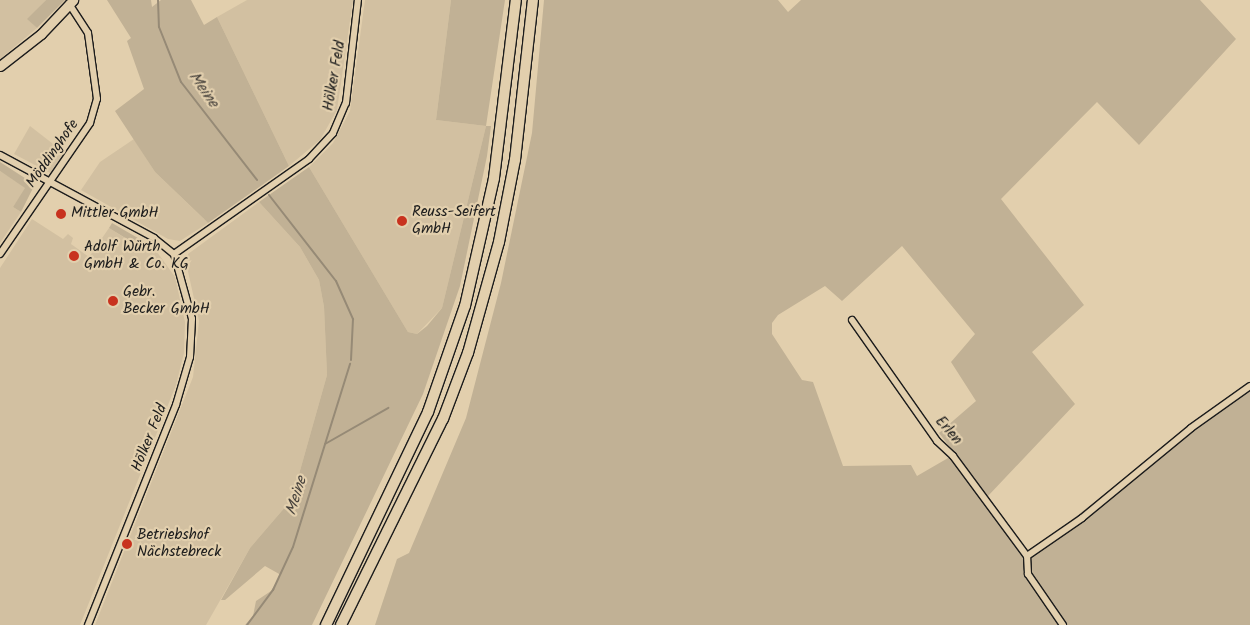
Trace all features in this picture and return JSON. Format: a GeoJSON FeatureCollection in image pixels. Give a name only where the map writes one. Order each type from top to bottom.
{"type":"FeatureCollection","features":[{"type":"Feature","properties":{"kind":"highway"},"geometry":{"type":"LineString","coordinates":[[326,625],[428,412],[483,238],[502,125],[516,0]]}},
{"type":"Feature","properties":{"kind":"highway"},"geometry":{"type":"LineString","coordinates":[[341,625],[443,419],[468,353],[499,242],[515,160],[533,0]]}},
{"type":"Feature","properties":{"kind":"main road"},"geometry":{"type":"LineString","coordinates":[[0,66],[40,34],[71,2]]}},
{"type":"Feature","properties":{"kind":"street","name":"Hölker Feld"},"geometry":{"type":"LineString","coordinates":[[88,625],[176,405],[190,357],[192,319],[174,254],[309,159],[333,133],[347,96],[358,0]]}},
{"type":"Feature","properties":{"kind":"street","name":"Möddinghofe"},"geometry":{"type":"LineString","coordinates":[[0,254],[90,123],[96,99],[88,33],[71,2]]}},
{"type":"Feature","properties":{"kind":"street"},"geometry":{"type":"LineString","coordinates":[[0,155],[154,238],[174,254]]}},
{"type":"Feature","properties":{"kind":"street","name":"Erlen"},"geometry":{"type":"LineString","coordinates":[[852,320],[937,441],[953,456],[1027,556],[1028,574],[1064,625]]}},
{"type":"Feature","properties":{"kind":"street"},"geometry":{"type":"LineString","coordinates":[[1027,556],[1082,518],[1191,428],[1250,386]]}},
{"type":"Feature","properties":{"kind":"shaded area"},"geometry":{"type":"Polygon","coordinates":[[[0,0],[46,0],[28,19],[37,28],[0,59],[0,0]]]}},
{"type":"Feature","properties":{"kind":"shaded area"},"geometry":{"type":"Polygon","coordinates":[[[46,0],[65,0],[37,28],[27,19],[46,0]]]}},
{"type":"Feature","properties":{"kind":"shaded area"},"geometry":{"type":"Polygon","coordinates":[[[107,0],[151,0],[152,7],[161,0],[191,0],[204,25],[217,17],[289,166],[208,223],[155,172],[115,111],[144,89],[127,41],[131,38],[107,0]]]}},
{"type":"Feature","properties":{"kind":"shaded area"},"geometry":{"type":"Polygon","coordinates":[[[247,0],[353,0],[337,110],[320,140],[289,166],[217,17],[247,0]]]}},
{"type":"Feature","properties":{"kind":"shaded area"},"geometry":{"type":"Polygon","coordinates":[[[365,0],[451,0],[436,120],[486,126],[442,308],[417,334],[408,332],[309,167],[333,143],[350,111],[365,0]]]}},
{"type":"Feature","properties":{"kind":"shaded area"},"geometry":{"type":"Polygon","coordinates":[[[451,0],[505,0],[486,126],[436,120],[451,0]]]}},
{"type":"Feature","properties":{"kind":"shaded area"},"geometry":{"type":"Polygon","coordinates":[[[544,0],[778,0],[788,12],[801,0],[1200,0],[1236,39],[1139,145],[1097,102],[1001,199],[1084,305],[1032,352],[1075,404],[988,496],[1029,553],[1250,381],[1250,625],[375,625],[397,559],[409,553],[466,418],[501,283],[532,133],[544,0]],[[902,246],[842,301],[825,286],[778,315],[772,323],[772,334],[802,380],[813,382],[843,466],[911,465],[917,476],[955,454],[939,433],[976,401],[951,362],[975,334],[902,246]]]}},
{"type":"Feature","properties":{"kind":"shaded area"},"geometry":{"type":"Polygon","coordinates":[[[30,126],[66,154],[52,174],[14,154],[30,126]]]}},
{"type":"Feature","properties":{"kind":"shaded area"},"geometry":{"type":"Polygon","coordinates":[[[486,126],[491,126],[487,156],[460,286],[423,394],[312,625],[245,625],[253,616],[256,601],[271,591],[281,575],[265,566],[225,600],[221,600],[250,548],[292,499],[327,375],[324,307],[319,280],[300,247],[259,202],[309,167],[408,332],[417,334],[427,326],[442,308],[486,126]]]}},
{"type":"Feature","properties":{"kind":"shaded area"},"geometry":{"type":"Polygon","coordinates":[[[134,139],[155,172],[208,223],[180,241],[168,239],[81,190],[100,162],[134,139]]]}},
{"type":"Feature","properties":{"kind":"shaded area"},"geometry":{"type":"Polygon","coordinates":[[[0,162],[31,182],[33,188],[21,212],[13,207],[25,188],[0,171],[0,162]]]}},
{"type":"Feature","properties":{"kind":"shaded area"},"geometry":{"type":"Polygon","coordinates":[[[0,171],[26,188],[13,207],[21,212],[0,243],[0,171]]]}},
{"type":"Feature","properties":{"kind":"shaded area"},"geometry":{"type":"Polygon","coordinates":[[[259,202],[300,247],[319,280],[324,307],[327,375],[292,499],[250,548],[206,625],[95,625],[193,377],[199,321],[187,267],[188,254],[259,202]]]}},
{"type":"Feature","properties":{"kind":"shaded area"},"geometry":{"type":"Polygon","coordinates":[[[32,219],[63,239],[68,234],[73,238],[71,244],[89,257],[109,228],[139,247],[143,241],[152,245],[175,277],[185,322],[184,353],[176,385],[80,625],[0,625],[0,268],[32,219]]]}},
{"type":"Feature","properties":{"kind":"shaded area"},"geometry":{"type":"Polygon","coordinates":[[[112,223],[143,241],[140,247],[109,228],[112,223]]]}},
{"type":"Feature","properties":{"kind":"waterway","name":"Meine"},"geometry":{"type":"LineString","coordinates":[[158,0],[159,27],[181,82],[257,180]]}},
{"type":"Feature","properties":{"kind":"waterway","name":"Meine"},"geometry":{"type":"LineString","coordinates":[[269,195],[336,281],[353,319],[351,360]]}},
{"type":"Feature","properties":{"kind":"waterway","name":"Meine"},"geometry":{"type":"LineString","coordinates":[[247,625],[273,590],[293,547],[350,364]]}},
{"type":"Feature","properties":{"kind":"waterway"},"geometry":{"type":"LineString","coordinates":[[325,444],[388,408]]}},
{"type":"Feature","properties":{"kind":"place","name":"Mittler GmbH"},"geometry":{"type":"Point","coordinates":[61,214]}},
{"type":"Feature","properties":{"kind":"place","name":"Reuss-Seifert GmbH"},"geometry":{"type":"Point","coordinates":[402,221]}},
{"type":"Feature","properties":{"kind":"place","name":"Adolf Würth GmbH & Co. KG"},"geometry":{"type":"Point","coordinates":[74,256]}},
{"type":"Feature","properties":{"kind":"place","name":"Gebr. Becker GmbH"},"geometry":{"type":"Point","coordinates":[113,301]}},
{"type":"Feature","properties":{"kind":"place","name":"Betriebshof Nächstebreck"},"geometry":{"type":"Point","coordinates":[127,544]}}]}
